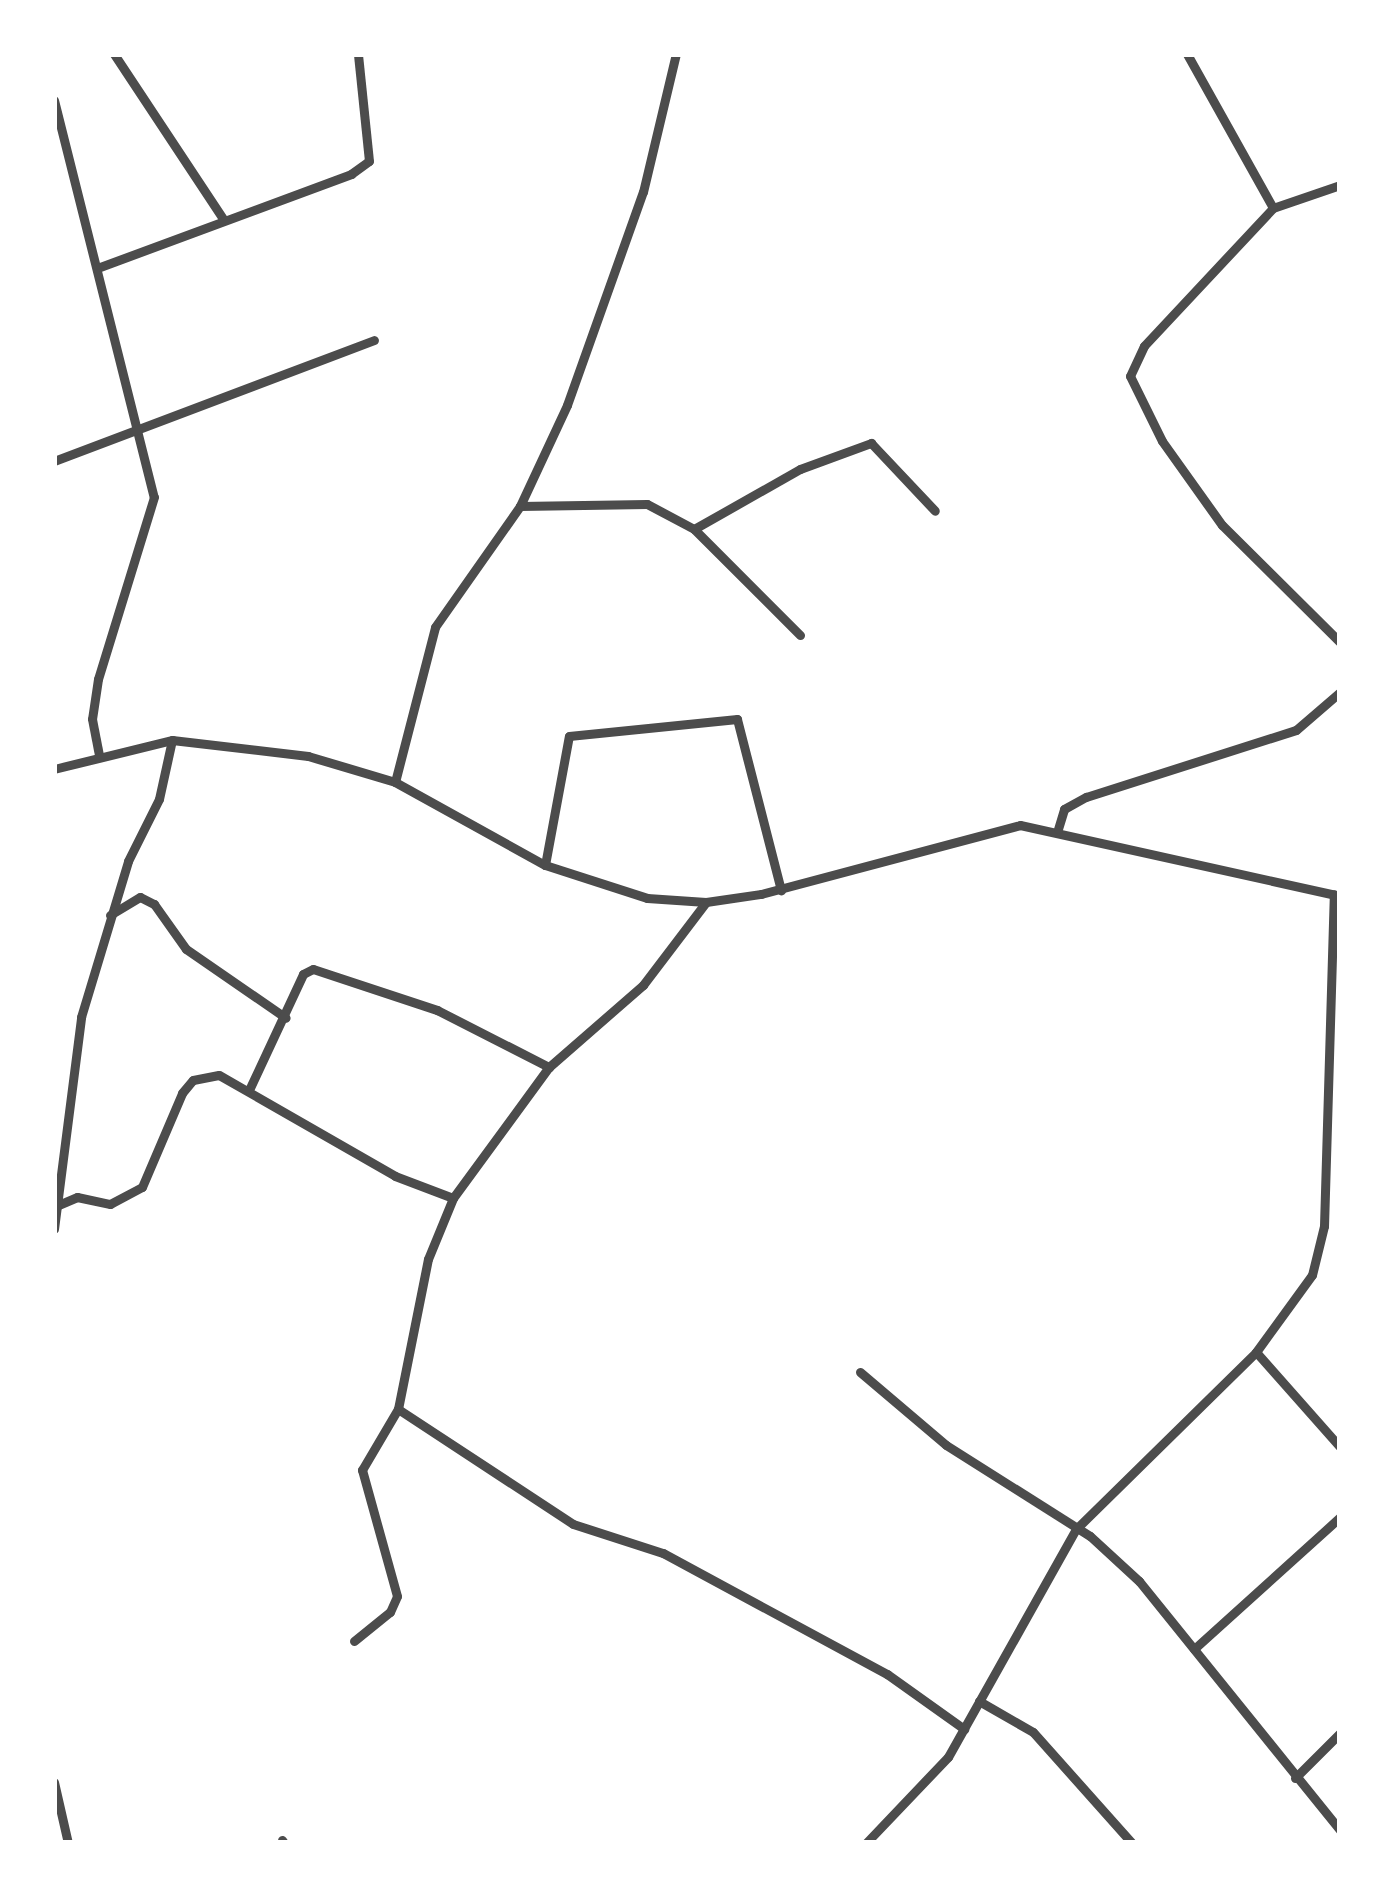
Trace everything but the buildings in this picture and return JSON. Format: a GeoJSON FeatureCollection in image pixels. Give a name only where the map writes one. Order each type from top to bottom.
{"type":"FeatureCollection","features":[{"type":"Feature","properties":{"kind":"street"},"geometry":{"type":"LineString","coordinates":[[114,54],[224,220]]}},
{"type":"Feature","properties":{"kind":"street"},"geometry":{"type":"LineString","coordinates":[[100,267],[369,161],[358,54]]}},
{"type":"Feature","properties":{"kind":"street"},"geometry":{"type":"LineString","coordinates":[[394,782],[435,627],[520,506],[567,405],[644,192],[676,54]]}},
{"type":"Feature","properties":{"kind":"street"},"geometry":{"type":"LineString","coordinates":[[1187,54],[1273,208]]}},
{"type":"Feature","properties":{"kind":"street"},"geometry":{"type":"LineString","coordinates":[[54,100],[100,267],[154,497],[98,679],[92,718],[99,754]]}},
{"type":"Feature","properties":{"kind":"street"},"geometry":{"type":"LineString","coordinates":[[1340,184],[1273,208],[1144,346],[1130,376],[1162,441],[1222,525],[1340,643]]}},
{"type":"Feature","properties":{"kind":"street"},"geometry":{"type":"LineString","coordinates":[[54,461],[374,340]]}},
{"type":"Feature","properties":{"kind":"street"},"geometry":{"type":"LineString","coordinates":[[694,530],[800,469],[871,443],[934,512]]}},
{"type":"Feature","properties":{"kind":"street"},"geometry":{"type":"LineString","coordinates":[[520,506],[647,505],[694,530],[800,635]]}},
{"type":"Feature","properties":{"kind":"street"},"geometry":{"type":"LineString","coordinates":[[1058,829],[1064,809],[1086,797],[1296,730],[1340,692]]}},
{"type":"Feature","properties":{"kind":"street"},"geometry":{"type":"LineString","coordinates":[[545,865],[569,736],[737,719],[781,890]]}},
{"type":"Feature","properties":{"kind":"street"},"geometry":{"type":"LineString","coordinates":[[54,1229],[81,1017],[110,915],[159,799],[172,740]]}},
{"type":"Feature","properties":{"kind":"street"},"geometry":{"type":"LineString","coordinates":[[54,769],[99,754],[172,740],[308,756],[394,782],[545,865],[632,894],[706,902],[781,890],[1005,826],[1058,829],[1337,895],[1324,1226],[1312,1275],[1256,1352],[1076,1529],[948,1757],[866,1843]]}},
{"type":"Feature","properties":{"kind":"street"},"geometry":{"type":"LineString","coordinates":[[110,915],[140,897],[154,904],[186,950],[229,971],[286,1018]]}},
{"type":"Feature","properties":{"kind":"street"},"geometry":{"type":"LineString","coordinates":[[354,1641],[390,1612],[397,1596],[362,1470],[398,1409],[428,1258],[453,1198],[549,1067],[643,985],[706,902]]}},
{"type":"Feature","properties":{"kind":"street"},"geometry":{"type":"LineString","coordinates":[[249,1090],[303,974],[332,972],[437,1010],[549,1067]]}},
{"type":"Feature","properties":{"kind":"street"},"geometry":{"type":"LineString","coordinates":[[56,1206],[77,1197],[110,1204],[142,1187],[172,1108],[193,1080],[219,1075],[395,1176],[453,1198]]}},
{"type":"Feature","properties":{"kind":"street"},"geometry":{"type":"LineString","coordinates":[[1256,1352],[1340,1447]]}},
{"type":"Feature","properties":{"kind":"street"},"geometry":{"type":"LineString","coordinates":[[860,1372],[946,1445],[1076,1529],[1139,1581],[1340,1830]]}},
{"type":"Feature","properties":{"kind":"street"},"geometry":{"type":"LineString","coordinates":[[398,1409],[573,1524],[684,1564],[887,1674],[964,1729]]}},
{"type":"Feature","properties":{"kind":"street"},"geometry":{"type":"LineString","coordinates":[[1194,1649],[1340,1517]]}},
{"type":"Feature","properties":{"kind":"street"},"geometry":{"type":"LineString","coordinates":[[979,1701],[1033,1732],[1132,1843]]}},
{"type":"Feature","properties":{"kind":"street"},"geometry":{"type":"LineString","coordinates":[[1295,1778],[1340,1733]]}},
{"type":"Feature","properties":{"kind":"street"},"geometry":{"type":"LineString","coordinates":[[54,1782],[68,1843]]}}]}
